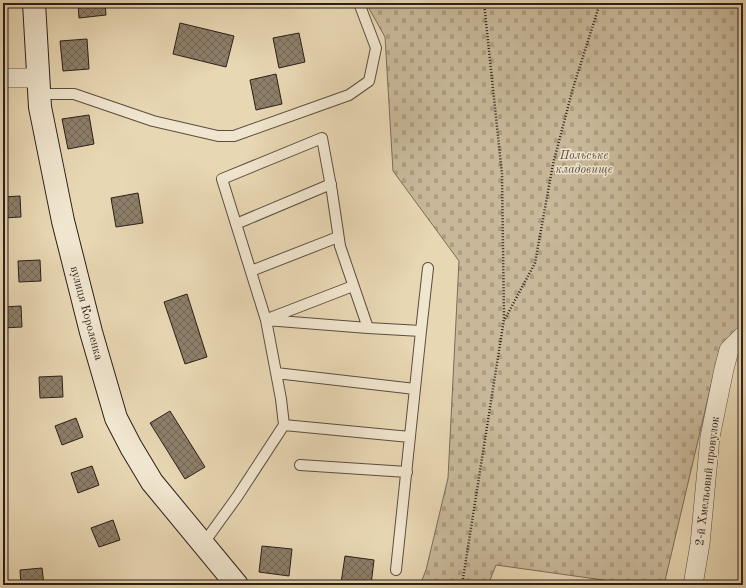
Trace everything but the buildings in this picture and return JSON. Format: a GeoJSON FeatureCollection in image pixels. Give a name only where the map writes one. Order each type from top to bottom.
{"type":"FeatureCollection","features":[{"type":"Feature","properties":{"kind":"street","name":"вулиця Короленка"},"geometry":{"type":"LineString","coordinates":[[34,3],[40,107],[62,221],[91,332],[116,418],[152,482],[203,544],[230,584]]}},
{"type":"Feature","properties":{"kind":"street"},"geometry":{"type":"LineString","coordinates":[[3,78],[38,86]]}},
{"type":"Feature","properties":{"kind":"street","name":"2-й Хмельовий провулок"},"geometry":{"type":"LineString","coordinates":[[693,585],[700,544],[710,437],[729,350],[743,336]]}},
{"type":"Feature","properties":{"kind":"lane"},"geometry":{"type":"LineString","coordinates":[[38,86],[74,94],[153,121],[218,136],[234,136],[349,95],[369,81],[376,48],[359,3]]}},
{"type":"Feature","properties":{"kind":"lane"},"geometry":{"type":"LineString","coordinates":[[203,544],[237,497],[284,425],[266,320],[222,179],[322,138],[331,184],[340,246],[368,328]]}},
{"type":"Feature","properties":{"kind":"lane"},"geometry":{"type":"LineString","coordinates":[[236,224],[331,184]]}},
{"type":"Feature","properties":{"kind":"lane"},"geometry":{"type":"LineString","coordinates":[[251,271],[338,237]]}},
{"type":"Feature","properties":{"kind":"lane"},"geometry":{"type":"LineString","coordinates":[[396,570],[428,268]]}},
{"type":"Feature","properties":{"kind":"lane"},"geometry":{"type":"LineString","coordinates":[[266,320],[353,286]]}},
{"type":"Feature","properties":{"kind":"lane"},"geometry":{"type":"LineString","coordinates":[[266,320],[421,331]]}},
{"type":"Feature","properties":{"kind":"lane"},"geometry":{"type":"LineString","coordinates":[[276,373],[415,389]]}},
{"type":"Feature","properties":{"kind":"lane"},"geometry":{"type":"LineString","coordinates":[[284,425],[410,437]]}},
{"type":"Feature","properties":{"kind":"lane"},"geometry":{"type":"LineString","coordinates":[[300,465],[407,472]]}},
{"type":"Feature","properties":{"kind":"path"},"geometry":{"type":"LineString","coordinates":[[462,585],[504,319],[502,174],[484,3]]}},
{"type":"Feature","properties":{"kind":"path"},"geometry":{"type":"LineString","coordinates":[[504,319],[535,263],[553,164],[572,88],[600,3]]}},
{"type":"Feature","properties":{"kind":"green space","name":"Польське кладовище"},"geometry":{"type":"Polygon","coordinates":[[[366,3],[743,3],[743,327],[720,347],[664,585],[639,585],[496,565],[488,585],[420,585],[426,570],[448,478],[459,261],[393,171],[385,37],[366,3]]]}}]}
